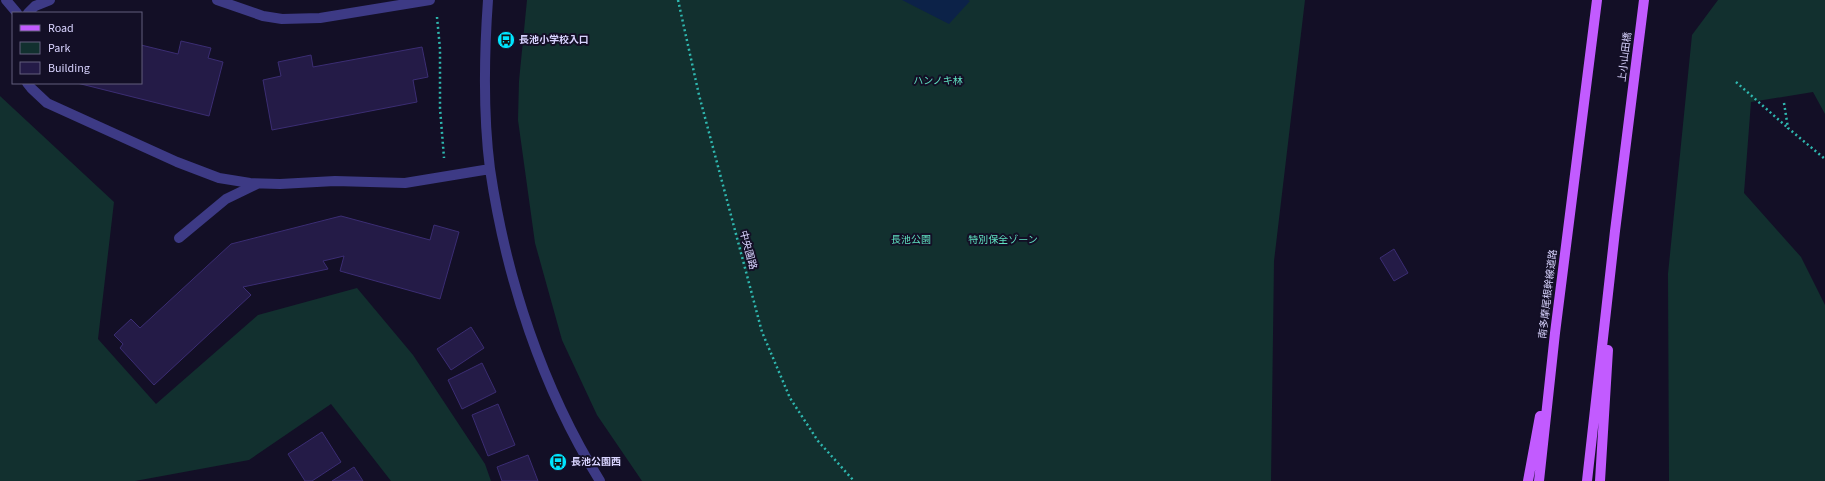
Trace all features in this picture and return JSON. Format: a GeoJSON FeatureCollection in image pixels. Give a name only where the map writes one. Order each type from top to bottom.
{"type":"FeatureCollection","features":[{"type":"Feature","properties":{"kind":"main road","name":"南多摩尾根幹線道路"},"geometry":{"type":"LineString","coordinates":[[1539,481],[1555,333],[1597,0]]}},
{"type":"Feature","properties":{"kind":"main road","name":"上小山田橋"},"geometry":{"type":"LineString","coordinates":[[1615,231],[1644,0]]}},
{"type":"Feature","properties":{"kind":"main road"},"geometry":{"type":"LineString","coordinates":[[1587,481],[1615,231]]}},
{"type":"Feature","properties":{"kind":"main road"},"geometry":{"type":"LineString","coordinates":[[1600,481],[1615,231]]}},
{"type":"Feature","properties":{"kind":"main road"},"geometry":{"type":"LineString","coordinates":[[1528,481],[1555,333]]}},
{"type":"Feature","properties":{"kind":"street"},"geometry":{"type":"LineString","coordinates":[[6,0],[16,12]]}},
{"type":"Feature","properties":{"kind":"street"},"geometry":{"type":"LineString","coordinates":[[29,12],[35,6],[50,0]]}},
{"type":"Feature","properties":{"kind":"street"},"geometry":{"type":"LineString","coordinates":[[217,0],[263,16],[282,19],[320,18],[430,0]]}},
{"type":"Feature","properties":{"kind":"street"},"geometry":{"type":"LineString","coordinates":[[488,0],[485,43],[490,169],[505,249],[526,320],[553,392],[580,450],[600,481]]}},
{"type":"Feature","properties":{"kind":"street"},"geometry":{"type":"LineString","coordinates":[[28,84],[47,103],[177,162],[219,178],[258,184],[335,182],[405,183],[490,169]]}},
{"type":"Feature","properties":{"kind":"street"},"geometry":{"type":"LineString","coordinates":[[178,238],[226,199],[258,184]]}},
{"type":"Feature","properties":{"kind":"path","name":"中央園路"},"geometry":{"type":"LineString","coordinates":[[678,0],[699,95],[762,332],[790,398],[818,441],[854,481]]}},
{"type":"Feature","properties":{"kind":"path"},"geometry":{"type":"LineString","coordinates":[[437,15],[440,49],[440,108],[445,176]]}},
{"type":"Feature","properties":{"kind":"path"},"geometry":{"type":"LineString","coordinates":[[1736,82],[1825,159]]}},
{"type":"Feature","properties":{"kind":"path"},"geometry":{"type":"LineString","coordinates":[[1784,103],[1788,128]]}},
{"type":"Feature","properties":{"kind":"green space","name":"長池公園"},"geometry":{"type":"Polygon","coordinates":[[[527,0],[1305,0],[1274,261],[1271,481],[642,481],[597,415],[562,340],[535,243],[518,120],[519,81],[527,0]]]}},
{"type":"Feature","properties":{"kind":"green space"},"geometry":{"type":"Polygon","coordinates":[[[1718,0],[1825,0],[1825,114],[1813,92],[1751,102],[1744,193],[1801,257],[1825,305],[1825,481],[1669,481],[1668,274],[1692,35],[1718,0]]]}},
{"type":"Feature","properties":{"kind":"green space"},"geometry":{"type":"Polygon","coordinates":[[[0,96],[114,202],[98,339],[156,404],[258,315],[357,288],[413,355],[485,464],[491,481],[391,481],[331,404],[249,460],[135,481],[0,481],[0,96]]]}},
{"type":"Feature","properties":{"kind":"water"},"geometry":{"type":"Polygon","coordinates":[[[902,0],[968,0],[970,1],[949,24],[902,0]]]}},
{"type":"Feature","properties":{"kind":"building"},"geometry":{"type":"Polygon","coordinates":[[[181,41],[211,48],[208,58],[223,62],[209,116],[81,84],[142,84],[142,45],[178,54],[181,41]]]}},
{"type":"Feature","properties":{"kind":"building"},"geometry":{"type":"Polygon","coordinates":[[[422,47],[428,77],[413,80],[417,102],[272,130],[263,80],[281,76],[278,62],[311,55],[313,67],[422,47]]]}},
{"type":"Feature","properties":{"kind":"building"},"geometry":{"type":"Polygon","coordinates":[[[341,216],[430,240],[434,225],[459,232],[440,299],[340,271],[344,256],[323,261],[328,269],[243,287],[251,295],[154,385],[120,348],[123,344],[114,335],[131,319],[140,328],[231,244],[341,216]]]}},
{"type":"Feature","properties":{"kind":"building"},"geometry":{"type":"Polygon","coordinates":[[[1394,249],[1408,273],[1394,281],[1380,258],[1394,249]]]}},
{"type":"Feature","properties":{"kind":"building"},"geometry":{"type":"Polygon","coordinates":[[[471,327],[484,348],[451,370],[437,349],[471,327]]]}},
{"type":"Feature","properties":{"kind":"building"},"geometry":{"type":"Polygon","coordinates":[[[482,363],[496,392],[462,409],[448,380],[482,363]]]}},
{"type":"Feature","properties":{"kind":"building"},"geometry":{"type":"Polygon","coordinates":[[[498,404],[515,445],[488,456],[472,415],[498,404]]]}},
{"type":"Feature","properties":{"kind":"building"},"geometry":{"type":"Polygon","coordinates":[[[322,432],[341,462],[312,481],[305,481],[288,454],[322,432]]]}},
{"type":"Feature","properties":{"kind":"building"},"geometry":{"type":"Polygon","coordinates":[[[528,455],[538,481],[502,481],[497,467],[528,455]]]}},
{"type":"Feature","properties":{"kind":"building"},"geometry":{"type":"Polygon","coordinates":[[[354,467],[363,481],[332,481],[354,467]]]}},
{"type":"Feature","properties":{"kind":"place","name":"長池小学校入口"},"geometry":{"type":"Point","coordinates":[506,40]}},
{"type":"Feature","properties":{"kind":"place","name":"長池公園西"},"geometry":{"type":"Point","coordinates":[558,462]}},
{"type":"Feature","properties":{"kind":"park label","name":"ハンノキ林"},"geometry":{"type":"Point","coordinates":[938,81]}},
{"type":"Feature","properties":{"kind":"park label","name":"特別保全ゾーン"},"geometry":{"type":"Point","coordinates":[1003,240]}}]}
